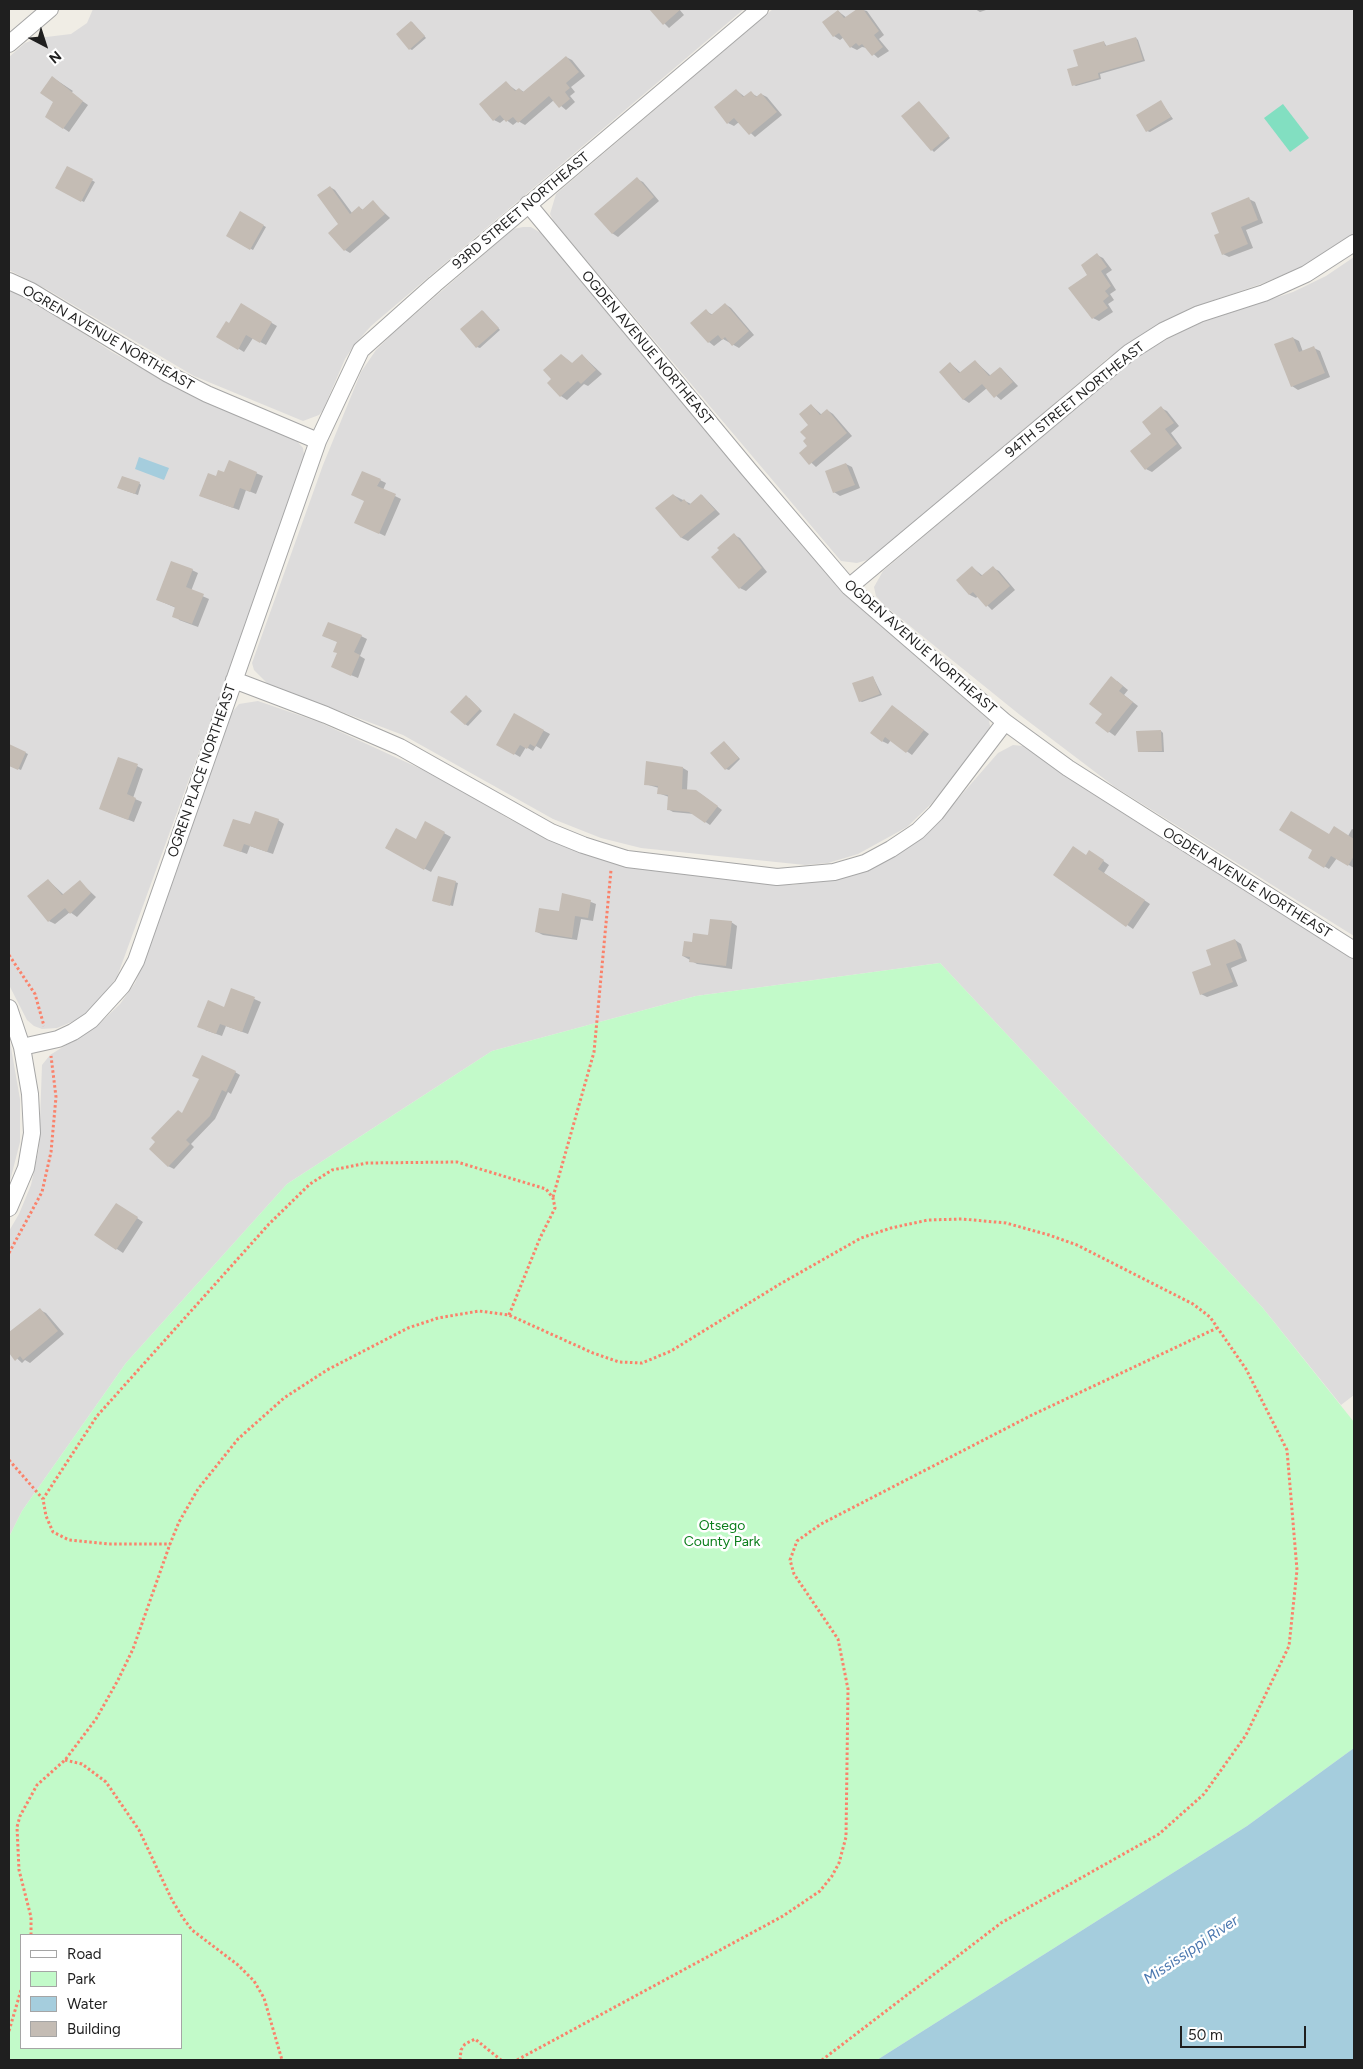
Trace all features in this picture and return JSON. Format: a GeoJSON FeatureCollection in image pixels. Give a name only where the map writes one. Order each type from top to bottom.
{"type":"FeatureCollection","features":[{"type":"Feature","properties":{"kind":"street"},"geometry":{"type":"LineString","coordinates":[[9,44],[50,9]]}},
{"type":"Feature","properties":{"kind":"street","name":"93RD STREET NORTHEAST"},"geometry":{"type":"LineString","coordinates":[[318,441],[361,350],[372,338],[760,9]]}},
{"type":"Feature","properties":{"kind":"street","name":"OGDEN AVENUE NORTHEAST"},"geometry":{"type":"LineString","coordinates":[[528,204],[849,587],[1005,722],[1083,778],[1354,950]]}},
{"type":"Feature","properties":{"kind":"street","name":"94TH STREET NORTHEAST"},"geometry":{"type":"LineString","coordinates":[[849,587],[1130,352],[1163,331],[1199,314],[1264,293],[1306,274],[1354,243]]}},
{"type":"Feature","properties":{"kind":"street","name":"OGREN AVENUE NORTHEAST"},"geometry":{"type":"LineString","coordinates":[[9,281],[30,291],[168,374],[207,394],[318,441]]}},
{"type":"Feature","properties":{"kind":"street","name":"OGREN PLACE NORTHEAST"},"geometry":{"type":"LineString","coordinates":[[22,1047],[74,1032],[91,1020],[122,986],[136,961],[318,441]]}},
{"type":"Feature","properties":{"kind":"street"},"geometry":{"type":"LineString","coordinates":[[234,680],[326,715],[400,747],[551,832],[613,855],[627,859],[777,877],[834,872],[865,863],[891,849],[918,830],[936,813],[1005,722]]}},
{"type":"Feature","properties":{"kind":"street"},"geometry":{"type":"LineString","coordinates":[[9,1008],[22,1047],[30,1094],[32,1133],[26,1168],[9,1208]]}},
{"type":"Feature","properties":{"kind":"path"},"geometry":{"type":"LineString","coordinates":[[552,1198],[594,1052],[613,855]]}},
{"type":"Feature","properties":{"kind":"path"},"geometry":{"type":"LineString","coordinates":[[9,955],[34,994],[44,1026]]}},
{"type":"Feature","properties":{"kind":"path"},"geometry":{"type":"LineString","coordinates":[[43,1499],[97,1416],[269,1224],[310,1184],[332,1170],[367,1163],[457,1162],[546,1189],[552,1198],[555,1208],[540,1238],[509,1315]]}},
{"type":"Feature","properties":{"kind":"path"},"geometry":{"type":"LineString","coordinates":[[31,1934],[31,1917],[19,1870],[17,1827],[20,1816],[37,1785],[65,1760],[96,1719],[118,1680],[133,1649],[170,1544],[198,1488],[238,1440],[284,1398],[327,1370],[408,1328],[438,1318],[479,1311],[509,1315],[619,1362],[642,1363],[671,1351],[780,1284],[862,1238],[892,1228],[928,1220],[962,1219],[1006,1223],[1077,1245],[1193,1304],[1210,1317],[1246,1369],[1287,1450],[1297,1570],[1289,1646],[1246,1735],[1204,1794],[1159,1834],[1001,1924],[822,2060]]}},
{"type":"Feature","properties":{"kind":"path"},"geometry":{"type":"LineString","coordinates":[[517,2060],[783,1916],[820,1891],[832,1876],[839,1863],[846,1836],[848,1688],[838,1639],[794,1574],[790,1560],[797,1541],[821,1524],[1032,1415],[1217,1328]]}},
{"type":"Feature","properties":{"kind":"path"},"geometry":{"type":"LineString","coordinates":[[9,1460],[43,1499],[46,1516],[53,1532],[69,1540],[108,1544],[170,1544]]}},
{"type":"Feature","properties":{"kind":"path"},"geometry":{"type":"LineString","coordinates":[[65,1760],[82,1764],[106,1782],[140,1830],[172,1900],[183,1918],[192,1930],[238,1965],[254,1981],[264,1998],[282,2060]]}},
{"type":"Feature","properties":{"kind":"path"},"geometry":{"type":"LineString","coordinates":[[9,2031],[20,1993]]}},
{"type":"Feature","properties":{"kind":"path"},"geometry":{"type":"LineString","coordinates":[[460,2060],[461,2050],[465,2044],[476,2039],[501,2060]]}},
{"type":"Feature","properties":{"kind":"shaded area"},"geometry":{"type":"Polygon","coordinates":[[[93,9],[744,9],[371,326],[354,345],[345,359],[323,410],[319,415],[303,421],[194,376],[48,290],[9,270],[9,57],[25,43],[38,38],[71,34],[87,23],[93,9]]]}},
{"type":"Feature","properties":{"kind":"shaded area"},"geometry":{"type":"Polygon","coordinates":[[[773,9],[1354,9],[1354,235],[1302,267],[1261,284],[1191,308],[1148,331],[1108,358],[879,552],[867,560],[857,563],[841,561],[554,222],[550,214],[556,194],[773,9]]]}},
{"type":"Feature","properties":{"kind":"shaded area"},"geometry":{"type":"Polygon","coordinates":[[[531,227],[541,233],[843,593],[989,720],[988,736],[931,804],[907,827],[858,854],[828,863],[805,865],[641,848],[601,838],[553,819],[403,735],[268,684],[254,670],[252,663],[323,465],[361,372],[376,350],[391,335],[513,229],[531,227]]]}},
{"type":"Feature","properties":{"kind":"shaded area"},"geometry":{"type":"Polygon","coordinates":[[[1354,257],[1354,936],[1115,787],[1020,715],[884,605],[876,596],[874,587],[883,571],[1110,378],[1153,346],[1202,322],[1293,292],[1326,276],[1354,257]]]}},
{"type":"Feature","properties":{"kind":"shaded area"},"geometry":{"type":"Polygon","coordinates":[[[9,289],[31,299],[112,352],[185,392],[297,441],[303,448],[305,461],[117,977],[100,1000],[79,1019],[57,1028],[42,1029],[34,1026],[27,1020],[9,985],[9,289]]]}},
{"type":"Feature","properties":{"kind":"shaded area"},"geometry":{"type":"Polygon","coordinates":[[[258,701],[319,722],[445,780],[509,819],[549,838],[752,882],[792,885],[847,877],[885,860],[942,817],[998,753],[1013,745],[1023,746],[1161,837],[1354,958],[1354,1395],[1341,1405],[1262,1307],[940,963],[696,996],[492,1051],[287,1184],[126,1363],[22,1511],[9,1537],[9,1231],[19,1214],[31,1185],[39,1148],[42,1065],[50,1055],[98,1025],[120,1004],[135,983],[230,715],[239,704],[258,701]]]}},
{"type":"Feature","properties":{"kind":"shaded area"},"geometry":{"type":"Polygon","coordinates":[[[9,1036],[20,1099],[20,1142],[9,1185],[9,1036]]]}},
{"type":"Feature","properties":{"kind":"green space"},"geometry":{"type":"Polygon","coordinates":[[[1283,104],[1309,138],[1290,152],[1264,118],[1283,104]]]}},
{"type":"Feature","properties":{"kind":"green space","name":"Otsego County Park"},"geometry":{"type":"Polygon","coordinates":[[[940,963],[1262,1307],[1354,1422],[1354,1748],[1247,1826],[877,2060],[9,2060],[9,1537],[22,1511],[126,1363],[287,1184],[492,1051],[696,996],[940,963]]]}},
{"type":"Feature","properties":{"kind":"water"},"geometry":{"type":"Polygon","coordinates":[[[139,457],[169,468],[164,480],[135,469],[139,457]]]}},
{"type":"Feature","properties":{"kind":"water","name":"Mississippi River"},"geometry":{"type":"Polygon","coordinates":[[[1354,1748],[1354,2060],[877,2060],[1247,1826],[1354,1748]]]}},
{"type":"Feature","properties":{"kind":"building"},"geometry":{"type":"Polygon","coordinates":[[[649,9],[681,9],[663,25],[649,9]]]}},
{"type":"Feature","properties":{"kind":"building"},"geometry":{"type":"Polygon","coordinates":[[[857,9],[863,9],[879,31],[874,35],[883,47],[872,56],[862,44],[859,46],[856,43],[850,48],[839,33],[833,37],[822,22],[838,10],[844,18],[857,9]]]}},
{"type":"Feature","properties":{"kind":"building"},"geometry":{"type":"Polygon","coordinates":[[[411,21],[425,36],[409,50],[396,34],[411,21]]]}},
{"type":"Feature","properties":{"kind":"building"},"geometry":{"type":"Polygon","coordinates":[[[1136,37],[1143,60],[1098,73],[1099,78],[1072,86],[1067,69],[1078,66],[1073,50],[1104,41],[1105,46],[1136,37]]]}},
{"type":"Feature","properties":{"kind":"building"},"geometry":{"type":"Polygon","coordinates":[[[566,56],[579,72],[566,83],[570,88],[565,92],[570,99],[559,108],[549,96],[518,123],[513,117],[506,122],[500,115],[493,121],[479,104],[506,81],[515,91],[519,88],[523,92],[566,56]]]}},
{"type":"Feature","properties":{"kind":"building"},"geometry":{"type":"Polygon","coordinates":[[[52,76],[83,101],[63,129],[45,117],[53,102],[40,93],[52,76]]]}},
{"type":"Feature","properties":{"kind":"building"},"geometry":{"type":"Polygon","coordinates":[[[736,89],[743,97],[751,91],[756,97],[761,93],[777,112],[749,135],[734,118],[727,124],[714,107],[736,89]]]}},
{"type":"Feature","properties":{"kind":"building"},"geometry":{"type":"Polygon","coordinates":[[[1161,100],[1171,117],[1146,132],[1136,115],[1161,100]]]}},
{"type":"Feature","properties":{"kind":"building"},"geometry":{"type":"Polygon","coordinates":[[[919,101],[949,136],[931,151],[901,116],[919,101]]]}},
{"type":"Feature","properties":{"kind":"building"},"geometry":{"type":"Polygon","coordinates":[[[67,166],[93,179],[81,202],[55,188],[67,166]]]}},
{"type":"Feature","properties":{"kind":"building"},"geometry":{"type":"Polygon","coordinates":[[[637,177],[654,197],[612,234],[594,214],[637,177]]]}},
{"type":"Feature","properties":{"kind":"building"},"geometry":{"type":"Polygon","coordinates":[[[330,186],[350,214],[359,206],[362,210],[373,200],[385,214],[344,251],[328,233],[338,224],[317,195],[330,186]]]}},
{"type":"Feature","properties":{"kind":"building"},"geometry":{"type":"Polygon","coordinates":[[[1249,197],[1258,220],[1241,227],[1248,244],[1222,255],[1214,235],[1219,233],[1211,213],[1249,197]]]}},
{"type":"Feature","properties":{"kind":"building"},"geometry":{"type":"Polygon","coordinates":[[[240,211],[264,225],[250,250],[226,236],[240,211]]]}},
{"type":"Feature","properties":{"kind":"building"},"geometry":{"type":"Polygon","coordinates":[[[1097,253],[1107,267],[1101,271],[1111,286],[1105,291],[1109,296],[1103,301],[1108,308],[1092,319],[1068,288],[1087,275],[1081,265],[1097,253]]]}},
{"type":"Feature","properties":{"kind":"building"},"geometry":{"type":"Polygon","coordinates":[[[241,303],[272,322],[260,343],[246,335],[238,350],[216,337],[226,321],[229,323],[241,303]]]}},
{"type":"Feature","properties":{"kind":"building"},"geometry":{"type":"Polygon","coordinates":[[[725,303],[749,331],[732,346],[725,337],[722,340],[718,335],[708,343],[690,323],[706,309],[711,315],[725,303]]]}},
{"type":"Feature","properties":{"kind":"building"},"geometry":{"type":"Polygon","coordinates":[[[482,310],[499,328],[476,348],[460,329],[482,310]]]}},
{"type":"Feature","properties":{"kind":"building"},"geometry":{"type":"Polygon","coordinates":[[[1293,337],[1299,352],[1314,346],[1325,373],[1291,387],[1274,344],[1293,337]]]}},
{"type":"Feature","properties":{"kind":"building"},"geometry":{"type":"Polygon","coordinates":[[[561,354],[572,363],[582,354],[596,370],[581,384],[578,381],[560,397],[547,383],[551,379],[543,370],[561,354]]]}},
{"type":"Feature","properties":{"kind":"building"},"geometry":{"type":"Polygon","coordinates":[[[975,360],[989,376],[1000,367],[1013,382],[994,398],[982,384],[963,400],[939,372],[950,362],[959,373],[975,360]]]}},
{"type":"Feature","properties":{"kind":"building"},"geometry":{"type":"Polygon","coordinates":[[[811,404],[820,415],[827,409],[847,433],[809,465],[799,453],[807,446],[803,441],[806,438],[800,432],[808,425],[799,414],[811,404]]]}},
{"type":"Feature","properties":{"kind":"building"},"geometry":{"type":"Polygon","coordinates":[[[1161,406],[1174,423],[1165,429],[1177,444],[1145,470],[1130,451],[1151,434],[1142,422],[1161,406]]]}},
{"type":"Feature","properties":{"kind":"building"},"geometry":{"type":"Polygon","coordinates":[[[229,460],[257,472],[250,492],[240,488],[233,508],[199,496],[208,473],[216,476],[218,470],[224,472],[229,460]]]}},
{"type":"Feature","properties":{"kind":"building"},"geometry":{"type":"Polygon","coordinates":[[[846,463],[855,485],[833,493],[825,471],[846,463]]]}},
{"type":"Feature","properties":{"kind":"building"},"geometry":{"type":"Polygon","coordinates":[[[362,471],[381,479],[377,486],[396,494],[379,534],[354,523],[364,501],[351,495],[362,471]]]}},
{"type":"Feature","properties":{"kind":"building"},"geometry":{"type":"Polygon","coordinates":[[[122,476],[140,482],[135,494],[117,488],[122,476]]]}},
{"type":"Feature","properties":{"kind":"building"},"geometry":{"type":"Polygon","coordinates":[[[673,494],[681,502],[684,499],[689,505],[701,494],[715,510],[681,538],[655,508],[673,494]]]}},
{"type":"Feature","properties":{"kind":"building"},"geometry":{"type":"Polygon","coordinates":[[[734,533],[762,568],[739,589],[711,557],[719,550],[717,548],[734,533]]]}},
{"type":"Feature","properties":{"kind":"building"},"geometry":{"type":"Polygon","coordinates":[[[171,561],[193,569],[186,587],[204,594],[192,624],[172,617],[175,607],[156,600],[171,561]]]}},
{"type":"Feature","properties":{"kind":"building"},"geometry":{"type":"Polygon","coordinates":[[[972,566],[981,576],[993,566],[1010,586],[986,607],[973,592],[969,595],[956,580],[972,566]]]}},
{"type":"Feature","properties":{"kind":"building"},"geometry":{"type":"Polygon","coordinates":[[[328,622],[362,635],[354,652],[360,655],[351,676],[331,667],[337,653],[333,652],[337,642],[322,636],[328,622]]]}},
{"type":"Feature","properties":{"kind":"building"},"geometry":{"type":"Polygon","coordinates":[[[873,676],[880,694],[859,702],[852,683],[873,676]]]}},
{"type":"Feature","properties":{"kind":"building"},"geometry":{"type":"Polygon","coordinates":[[[1111,676],[1123,686],[1119,691],[1133,702],[1108,733],[1095,723],[1102,714],[1089,704],[1111,676]]]}},
{"type":"Feature","properties":{"kind":"building"},"geometry":{"type":"Polygon","coordinates":[[[466,695],[480,709],[465,725],[450,712],[466,695]]]}},
{"type":"Feature","properties":{"kind":"building"},"geometry":{"type":"Polygon","coordinates":[[[892,705],[924,730],[906,753],[885,737],[882,742],[870,733],[892,705]]]}},
{"type":"Feature","properties":{"kind":"building"},"geometry":{"type":"Polygon","coordinates":[[[514,713],[544,730],[535,747],[530,744],[527,749],[520,745],[514,755],[496,745],[514,713]]]}},
{"type":"Feature","properties":{"kind":"building"},"geometry":{"type":"Polygon","coordinates":[[[1161,730],[1162,751],[1138,752],[1136,731],[1161,730]]]}},
{"type":"Feature","properties":{"kind":"building"},"geometry":{"type":"Polygon","coordinates":[[[724,741],[739,758],[725,770],[710,753],[724,741]]]}},
{"type":"Feature","properties":{"kind":"building"},"geometry":{"type":"Polygon","coordinates":[[[9,744],[26,752],[18,770],[9,766],[9,744]]]}},
{"type":"Feature","properties":{"kind":"building"},"geometry":{"type":"Polygon","coordinates":[[[118,757],[138,764],[127,794],[136,798],[128,820],[99,809],[118,757]]]}},
{"type":"Feature","properties":{"kind":"building"},"geometry":{"type":"Polygon","coordinates":[[[646,761],[683,767],[682,789],[696,790],[718,806],[705,823],[689,812],[667,810],[668,795],[657,794],[658,786],[644,785],[646,761]]]}},
{"type":"Feature","properties":{"kind":"building"},"geometry":{"type":"Polygon","coordinates":[[[255,811],[279,819],[267,852],[244,844],[241,852],[223,846],[233,819],[250,824],[255,811]]]}},
{"type":"Feature","properties":{"kind":"building"},"geometry":{"type":"Polygon","coordinates":[[[1291,811],[1329,834],[1334,826],[1354,839],[1354,856],[1348,866],[1331,856],[1324,868],[1308,858],[1312,850],[1279,830],[1291,811]]]}},
{"type":"Feature","properties":{"kind":"building"},"geometry":{"type":"Polygon","coordinates":[[[425,821],[445,832],[424,870],[385,848],[396,828],[416,839],[425,821]]]}},
{"type":"Feature","properties":{"kind":"building"},"geometry":{"type":"Polygon","coordinates":[[[1073,846],[1086,855],[1089,850],[1104,860],[1098,869],[1145,900],[1126,927],[1053,875],[1073,846]]]}},
{"type":"Feature","properties":{"kind":"building"},"geometry":{"type":"Polygon","coordinates":[[[438,876],[456,881],[450,906],[432,901],[438,876]]]}},
{"type":"Feature","properties":{"kind":"building"},"geometry":{"type":"Polygon","coordinates":[[[48,879],[62,895],[80,880],[91,893],[70,914],[65,908],[48,922],[27,896],[48,879]]]}},
{"type":"Feature","properties":{"kind":"building"},"geometry":{"type":"Polygon","coordinates":[[[562,893],[591,900],[588,918],[575,916],[572,938],[535,932],[539,908],[559,911],[562,893]]]}},
{"type":"Feature","properties":{"kind":"building"},"geometry":{"type":"Polygon","coordinates":[[[710,919],[732,921],[726,966],[689,962],[690,957],[682,956],[684,941],[692,942],[693,933],[708,935],[710,919]]]}},
{"type":"Feature","properties":{"kind":"building"},"geometry":{"type":"Polygon","coordinates":[[[1235,939],[1242,958],[1226,964],[1233,982],[1200,995],[1192,972],[1211,965],[1206,950],[1235,939]]]}},
{"type":"Feature","properties":{"kind":"building"},"geometry":{"type":"Polygon","coordinates":[[[231,988],[255,997],[242,1032],[220,1024],[216,1034],[197,1027],[208,1000],[224,1007],[231,988]]]}},
{"type":"Feature","properties":{"kind":"building"},"geometry":{"type":"Polygon","coordinates":[[[202,1055],[236,1071],[226,1092],[222,1090],[210,1116],[186,1140],[190,1144],[168,1167],[149,1149],[155,1142],[151,1138],[178,1110],[182,1113],[199,1079],[192,1076],[202,1055]]]}},
{"type":"Feature","properties":{"kind":"building"},"geometry":{"type":"Polygon","coordinates":[[[116,1203],[138,1217],[116,1250],[94,1235],[116,1203]]]}},
{"type":"Feature","properties":{"kind":"building"},"geometry":{"type":"Polygon","coordinates":[[[40,1308],[58,1331],[23,1360],[20,1356],[15,1361],[9,1353],[9,1332],[40,1308]]]}}]}
